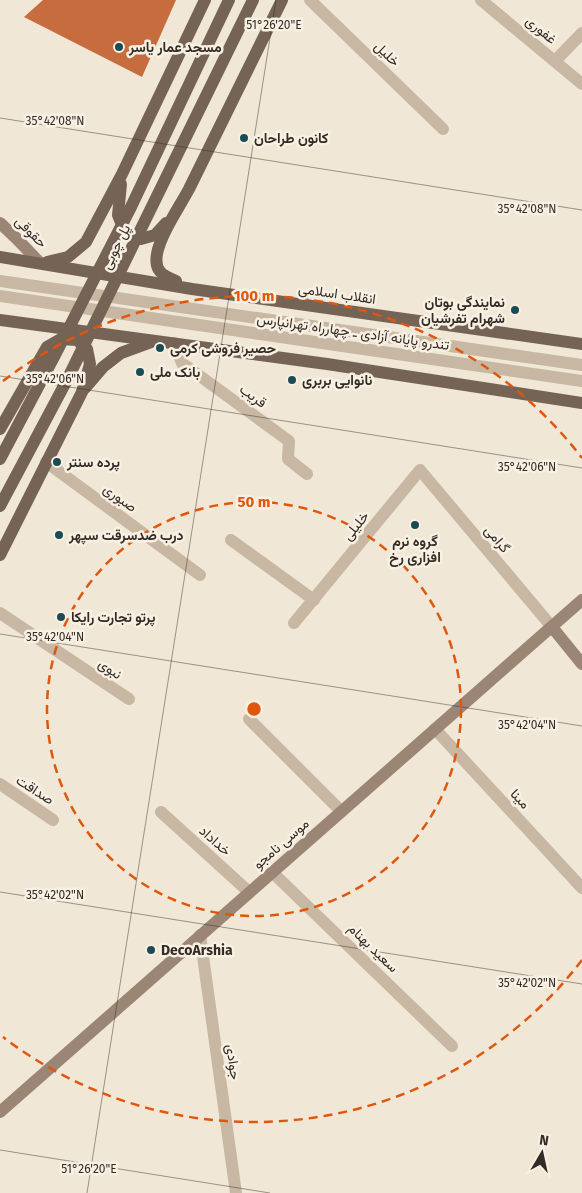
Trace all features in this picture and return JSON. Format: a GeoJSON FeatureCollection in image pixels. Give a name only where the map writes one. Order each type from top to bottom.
{"type":"FeatureCollection","features":[{"type":"Feature","properties":{"kind":"main road"},"geometry":{"type":"LineString","coordinates":[[40,263],[68,257],[86,242],[122,174],[205,0]]}},
{"type":"Feature","properties":{"kind":"main road","name":"پل چوبی"},"geometry":{"type":"LineString","coordinates":[[0,459],[131,207],[229,0]]}},
{"type":"Feature","properties":{"kind":"main road","name":"پل چوبی"},"geometry":{"type":"LineString","coordinates":[[0,506],[67,380],[253,0]]}},
{"type":"Feature","properties":{"kind":"main road"},"geometry":{"type":"LineString","coordinates":[[192,289],[162,275],[157,268],[157,253],[282,0]]}},
{"type":"Feature","properties":{"kind":"main road"},"geometry":{"type":"LineString","coordinates":[[122,174],[118,199],[118,215],[124,230],[141,239],[155,235],[182,202]]}},
{"type":"Feature","properties":{"kind":"main road","name":"انقلاب اسلامی"},"geometry":{"type":"LineString","coordinates":[[0,257],[192,289],[582,344]]}},
{"type":"Feature","properties":{"kind":"main road"},"geometry":{"type":"LineString","coordinates":[[0,320],[327,364],[582,403]]}},
{"type":"Feature","properties":{"kind":"main road"},"geometry":{"type":"LineString","coordinates":[[0,429],[47,347],[61,339],[77,340],[87,349],[90,364],[82,392],[0,555]]}},
{"type":"Feature","properties":{"kind":"main road"},"geometry":{"type":"LineString","coordinates":[[82,392],[103,367],[122,353],[154,341]]}},
{"type":"Feature","properties":{"kind":"street","name":"خلیل"},"geometry":{"type":"LineString","coordinates":[[310,0],[443,129]]}},
{"type":"Feature","properties":{"kind":"street","name":"غفوری"},"geometry":{"type":"LineString","coordinates":[[481,0],[582,84]]}},
{"type":"Feature","properties":{"kind":"street"},"geometry":{"type":"LineString","coordinates":[[555,62],[582,33]]}},
{"type":"Feature","properties":{"kind":"street","name":"حقوقی"},"geometry":{"type":"LineString","coordinates":[[0,223],[40,263]]}},
{"type":"Feature","properties":{"kind":"street"},"geometry":{"type":"LineString","coordinates":[[0,281],[582,364]]}},
{"type":"Feature","properties":{"kind":"street","name":"تندرو پایانه آزادی ـ چهارراه تهرانپارس"},"geometry":{"type":"LineString","coordinates":[[0,296],[582,381]]}},
{"type":"Feature","properties":{"kind":"street","name":"قریب"},"geometry":{"type":"LineString","coordinates":[[174,343],[182,363],[289,441],[288,459],[307,474]]}},
{"type":"Feature","properties":{"kind":"street","name":"صبوری"},"geometry":{"type":"LineString","coordinates":[[46,462],[200,575]]}},
{"type":"Feature","properties":{"kind":"street","name":"خلیلی"},"geometry":{"type":"LineString","coordinates":[[294,623],[420,470]]}},
{"type":"Feature","properties":{"kind":"street","name":"گرامی"},"geometry":{"type":"LineString","coordinates":[[420,470],[552,626]]}},
{"type":"Feature","properties":{"kind":"street"},"geometry":{"type":"LineString","coordinates":[[231,540],[314,600]]}},
{"type":"Feature","properties":{"kind":"street","name":"موسی نامجو"},"geometry":{"type":"LineString","coordinates":[[0,1112],[582,600]]}},
{"type":"Feature","properties":{"kind":"street","name":"نبوی"},"geometry":{"type":"LineString","coordinates":[[0,613],[129,699]]}},
{"type":"Feature","properties":{"kind":"street"},"geometry":{"type":"LineString","coordinates":[[552,626],[582,664]]}},
{"type":"Feature","properties":{"kind":"street"},"geometry":{"type":"LineString","coordinates":[[249,719],[341,812]]}},
{"type":"Feature","properties":{"kind":"street","name":"مینا"},"geometry":{"type":"LineString","coordinates":[[435,729],[582,888]]}},
{"type":"Feature","properties":{"kind":"street","name":"صداقت"},"geometry":{"type":"LineString","coordinates":[[0,784],[53,820]]}},
{"type":"Feature","properties":{"kind":"street","name":"خداداد"},"geometry":{"type":"LineString","coordinates":[[161,812],[249,892]]}},
{"type":"Feature","properties":{"kind":"street","name":"سعید بهنام"},"geometry":{"type":"LineString","coordinates":[[272,872],[452,1046]]}},
{"type":"Feature","properties":{"kind":"street","name":"جوادی"},"geometry":{"type":"LineString","coordinates":[[200,935],[236,1193]]}},
{"type":"Feature","properties":{"kind":"building","name":"مسجد عمار یاسر"},"geometry":{"type":"Polygon","coordinates":[[[43,0],[176,0],[142,77],[24,17],[43,0]]]}},
{"type":"Feature","properties":{"kind":"place","name":"مسجد عمار یاسر"},"geometry":{"type":"Point","coordinates":[119,47]}},
{"type":"Feature","properties":{"kind":"place","name":"کانون طراحان"},"geometry":{"type":"Point","coordinates":[244,138]}},
{"type":"Feature","properties":{"kind":"place","name":"نمایندگی بوتان شهرام تفرشیان"},"geometry":{"type":"Point","coordinates":[515,310]}},
{"type":"Feature","properties":{"kind":"place","name":"حصیر فروشی کرمی"},"geometry":{"type":"Point","coordinates":[160,348]}},
{"type":"Feature","properties":{"kind":"place","name":"بانک ملی"},"geometry":{"type":"Point","coordinates":[140,372]}},
{"type":"Feature","properties":{"kind":"place","name":"نانوایی بربری"},"geometry":{"type":"Point","coordinates":[292,380]}},
{"type":"Feature","properties":{"kind":"place","name":"پرده سنتر"},"geometry":{"type":"Point","coordinates":[57,462]}},
{"type":"Feature","properties":{"kind":"place","name":"گروه نرم افزاری رخ"},"geometry":{"type":"Point","coordinates":[415,525]}},
{"type":"Feature","properties":{"kind":"place","name":"درب ضدسرقت سپهر"},"geometry":{"type":"Point","coordinates":[59,535]}},
{"type":"Feature","properties":{"kind":"place","name":"پرتو تجارت رایکا"},"geometry":{"type":"Point","coordinates":[61,617]}},
{"type":"Feature","properties":{"kind":"place","name":"DecoArshia"},"geometry":{"type":"Point","coordinates":[151,950]}}]}
